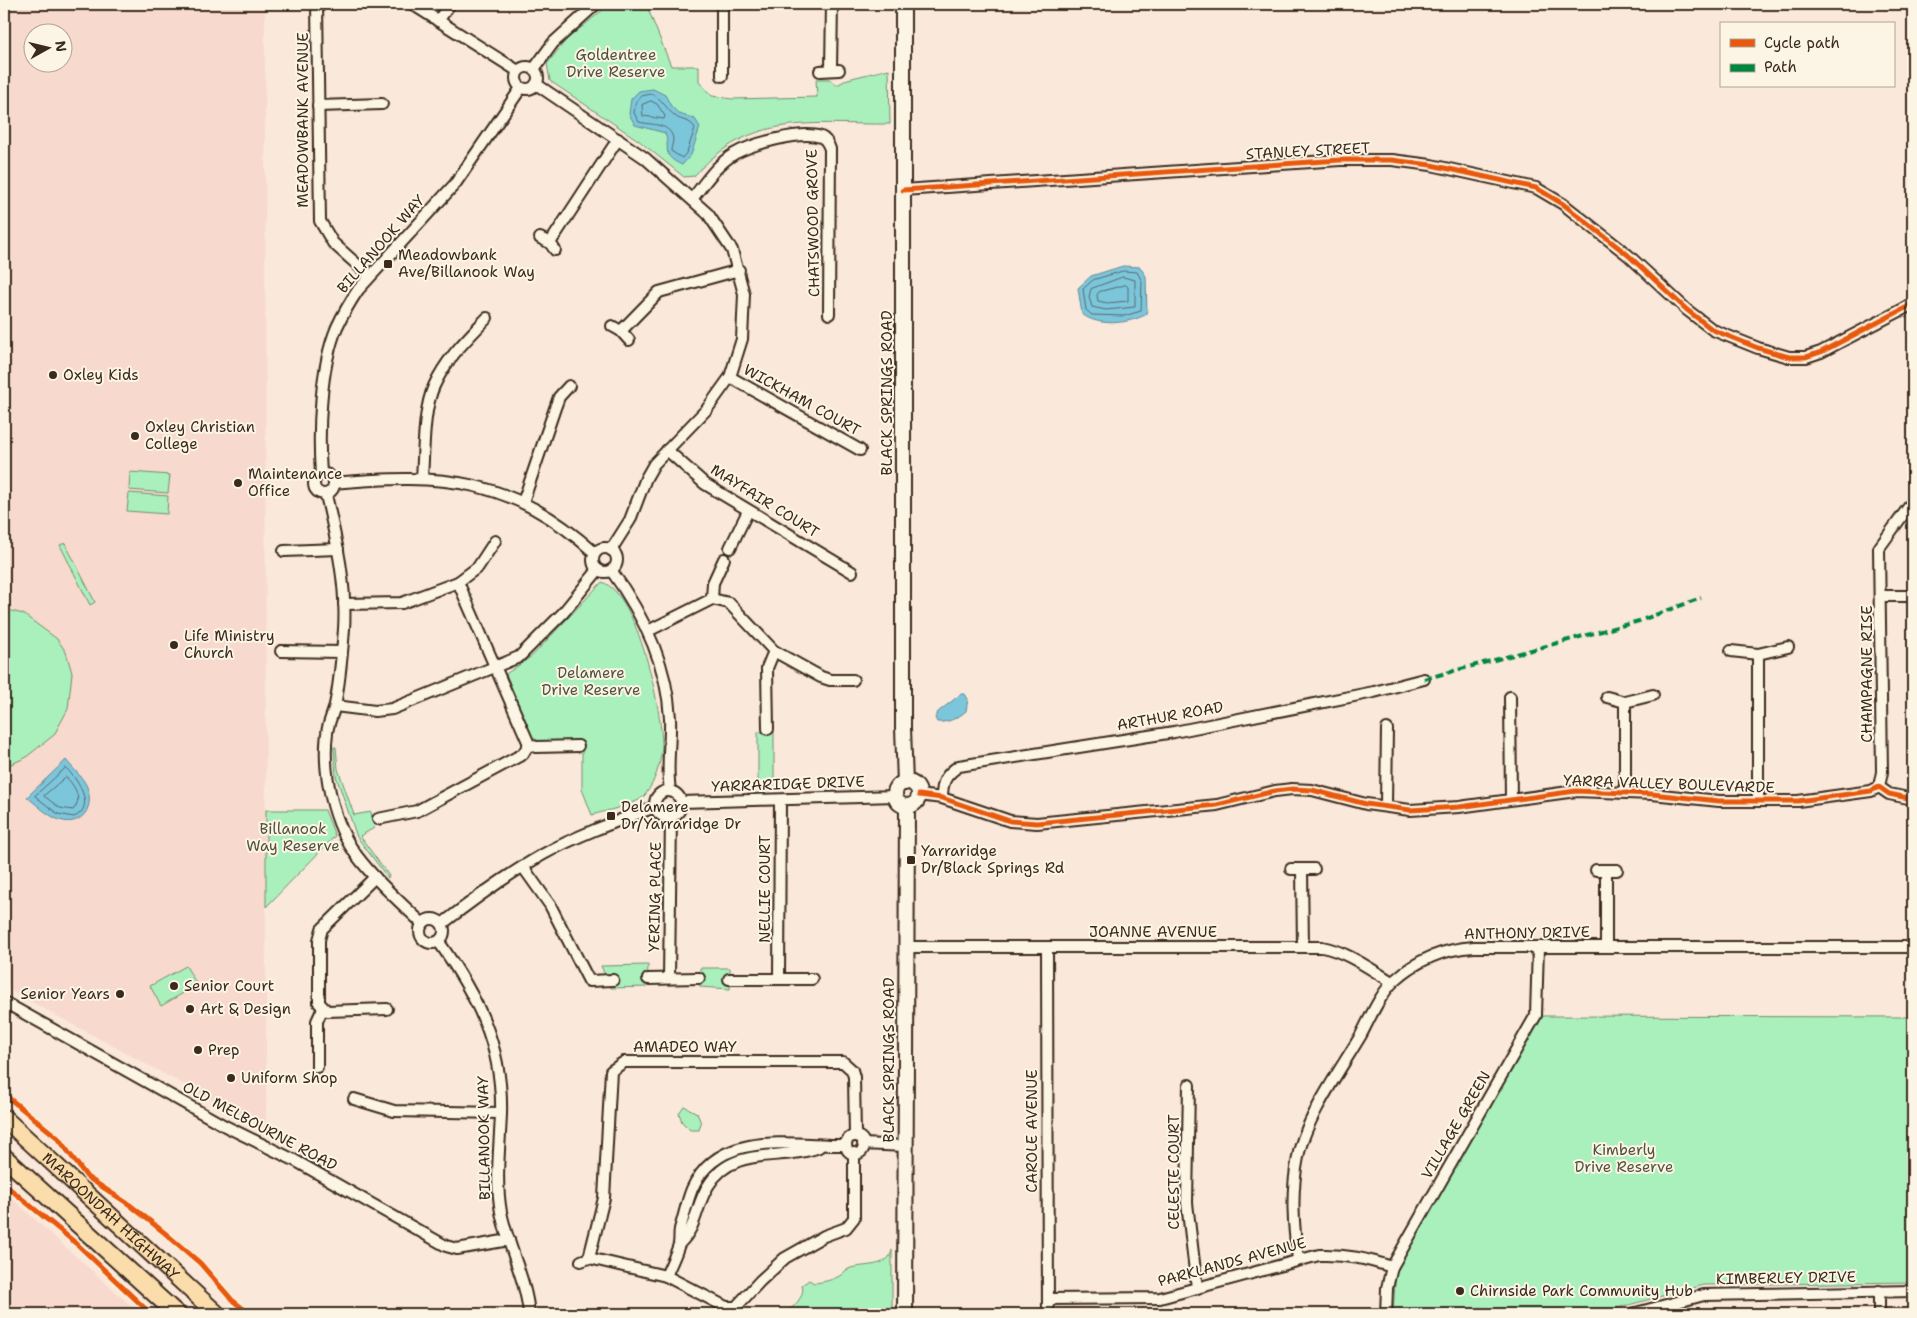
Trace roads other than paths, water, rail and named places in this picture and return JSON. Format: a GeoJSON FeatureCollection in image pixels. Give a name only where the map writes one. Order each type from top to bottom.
{"type":"FeatureCollection","features":[{"type":"Feature","properties":{"kind":"highway","name":"MAROONDAH HIGHWAY"},"geometry":{"type":"LineString","coordinates":[[4,1118],[217,1314]]}},
{"type":"Feature","properties":{"kind":"highway","name":"MAROONDAH HIGHWAY"},"geometry":{"type":"LineString","coordinates":[[4,1157],[177,1314]]}},
{"type":"Feature","properties":{"kind":"main road","name":"BLACK SPRINGS ROAD"},"geometry":{"type":"LineString","coordinates":[[903,4],[903,728],[905,783]]}},
{"type":"Feature","properties":{"kind":"main road"},"geometry":{"type":"LineString","coordinates":[[905,783],[915,786],[919,796],[914,804],[907,806],[901,804],[896,796],[897,789],[905,783]]}},
{"type":"Feature","properties":{"kind":"main road","name":"BLACK SPRINGS ROAD"},"geometry":{"type":"LineString","coordinates":[[905,1314],[907,806]]}},
{"type":"Feature","properties":{"kind":"street","name":"MEADOWBANK AVENUE"},"geometry":{"type":"LineString","coordinates":[[317,4],[320,221],[333,243],[370,276]]}},
{"type":"Feature","properties":{"kind":"street"},"geometry":{"type":"LineString","coordinates":[[415,4],[438,21],[518,71]]}},
{"type":"Feature","properties":{"kind":"street"},"geometry":{"type":"LineString","coordinates":[[438,21],[450,4]]}},
{"type":"Feature","properties":{"kind":"street"},"geometry":{"type":"LineString","coordinates":[[534,69],[553,43],[596,4]]}},
{"type":"Feature","properties":{"kind":"street"},"geometry":{"type":"LineString","coordinates":[[722,4],[722,76]]}},
{"type":"Feature","properties":{"kind":"street"},"geometry":{"type":"LineString","coordinates":[[820,71],[835,70],[832,4]]}},
{"type":"Feature","properties":{"kind":"street"},"geometry":{"type":"LineString","coordinates":[[518,71],[527,67],[534,69]]}},
{"type":"Feature","properties":{"kind":"street"},"geometry":{"type":"LineString","coordinates":[[518,71],[516,80],[521,88],[528,89],[536,84],[538,78],[534,69]]}},
{"type":"Feature","properties":{"kind":"street"},"geometry":{"type":"LineString","coordinates":[[536,84],[645,158],[692,199],[720,230],[732,250],[744,294],[745,316],[742,339],[730,377],[707,408],[667,450],[646,478],[630,520],[612,550]]}},
{"type":"Feature","properties":{"kind":"street","name":"BILLANOOK WAY"},"geometry":{"type":"LineString","coordinates":[[321,474],[322,414],[330,352],[336,329],[346,310],[370,276],[455,184],[521,88]]}},
{"type":"Feature","properties":{"kind":"street"},"geometry":{"type":"LineString","coordinates":[[318,106],[382,104]]}},
{"type":"Feature","properties":{"kind":"street","name":"CHATSWOOD GROVE"},"geometry":{"type":"LineString","coordinates":[[692,199],[722,163],[749,147],[784,138],[813,136],[821,137],[827,141],[830,148],[829,314]]}},
{"type":"Feature","properties":{"kind":"street"},"geometry":{"type":"LineString","coordinates":[[549,244],[618,139]]}},
{"type":"Feature","properties":{"kind":"street","name":"STANLEY STREET"},"geometry":{"type":"LineString","coordinates":[[903,190],[1340,160],[1392,160],[1431,165],[1536,188],[1563,204],[1628,255],[1687,310],[1714,330],[1758,348],[1789,357],[1806,358],[1821,352],[1913,304]]}},
{"type":"Feature","properties":{"kind":"street"},"geometry":{"type":"LineString","coordinates":[[629,340],[617,329],[659,292],[739,270]]}},
{"type":"Feature","properties":{"kind":"street"},"geometry":{"type":"LineString","coordinates":[[422,478],[427,418],[433,387],[453,354],[487,318]]}},
{"type":"Feature","properties":{"kind":"street","name":"WICKHAM COURT"},"geometry":{"type":"LineString","coordinates":[[730,377],[860,450]]}},
{"type":"Feature","properties":{"kind":"street"},"geometry":{"type":"LineString","coordinates":[[523,502],[557,403],[569,386]]}},
{"type":"Feature","properties":{"kind":"street","name":"MAYFAIR COURT"},"geometry":{"type":"LineString","coordinates":[[667,450],[705,484],[852,572]]}},
{"type":"Feature","properties":{"kind":"street"},"geometry":{"type":"LineString","coordinates":[[321,474],[330,476],[334,483],[332,490],[326,495],[317,493],[313,485],[316,477],[321,474]]}},
{"type":"Feature","properties":{"kind":"street"},"geometry":{"type":"LineString","coordinates":[[334,483],[384,478],[422,478],[444,479],[483,487],[523,502],[565,528],[595,553]]}},
{"type":"Feature","properties":{"kind":"street"},"geometry":{"type":"LineString","coordinates":[[326,495],[338,549],[344,604],[335,706],[330,717],[326,751],[332,795],[338,818],[356,854],[375,877],[422,924]]}},
{"type":"Feature","properties":{"kind":"street","name":"CHAMPAGNE RISE"},"geometry":{"type":"LineString","coordinates":[[1879,787],[1882,772],[1881,560],[1879,548],[1913,500]]}},
{"type":"Feature","properties":{"kind":"street"},"geometry":{"type":"LineString","coordinates":[[730,548],[748,511]]}},
{"type":"Feature","properties":{"kind":"street"},"geometry":{"type":"LineString","coordinates":[[344,604],[402,603],[458,582],[478,567],[495,541]]}},
{"type":"Feature","properties":{"kind":"street"},"geometry":{"type":"LineString","coordinates":[[284,551],[338,549]]}},
{"type":"Feature","properties":{"kind":"street"},"geometry":{"type":"LineString","coordinates":[[601,549],[612,550],[616,560],[611,570],[604,572],[598,570],[592,560],[595,553],[601,549]]}},
{"type":"Feature","properties":{"kind":"street"},"geometry":{"type":"LineString","coordinates":[[712,599],[713,583],[724,559]]}},
{"type":"Feature","properties":{"kind":"street"},"geometry":{"type":"LineString","coordinates":[[335,706],[375,711],[392,709],[527,652],[564,613],[598,570]]}},
{"type":"Feature","properties":{"kind":"street"},"geometry":{"type":"LineString","coordinates":[[611,570],[637,608],[658,658],[668,697],[670,790]]}},
{"type":"Feature","properties":{"kind":"street"},"geometry":{"type":"LineString","coordinates":[[458,582],[529,744],[536,747],[578,746]]}},
{"type":"Feature","properties":{"kind":"street"},"geometry":{"type":"LineString","coordinates":[[1881,596],[1913,596]]}},
{"type":"Feature","properties":{"kind":"street"},"geometry":{"type":"LineString","coordinates":[[648,631],[712,599],[729,603],[774,651],[821,677],[830,680],[853,680]]}},
{"type":"Feature","properties":{"kind":"street"},"geometry":{"type":"LineString","coordinates":[[1731,650],[1758,654],[1788,647]]}},
{"type":"Feature","properties":{"kind":"street"},"geometry":{"type":"LineString","coordinates":[[768,730],[767,668],[774,651]]}},
{"type":"Feature","properties":{"kind":"street"},"geometry":{"type":"LineString","coordinates":[[281,652],[341,652]]}},
{"type":"Feature","properties":{"kind":"street"},"geometry":{"type":"LineString","coordinates":[[1758,654],[1758,802]]}},
{"type":"Feature","properties":{"kind":"street","name":"ARTHUR ROAD"},"geometry":{"type":"LineString","coordinates":[[942,798],[942,785],[947,774],[959,766],[982,760],[1174,732],[1356,696],[1424,679]]}},
{"type":"Feature","properties":{"kind":"street"},"geometry":{"type":"LineString","coordinates":[[1607,698],[1625,702],[1653,695]]}},
{"type":"Feature","properties":{"kind":"street"},"geometry":{"type":"LineString","coordinates":[[1510,697],[1511,800]]}},
{"type":"Feature","properties":{"kind":"street"},"geometry":{"type":"LineString","coordinates":[[1625,702],[1625,792]]}},
{"type":"Feature","properties":{"kind":"street"},"geometry":{"type":"LineString","coordinates":[[1386,805],[1387,729]]}},
{"type":"Feature","properties":{"kind":"street"},"geometry":{"type":"LineString","coordinates":[[378,819],[417,811],[523,754],[529,744]]}},
{"type":"Feature","properties":{"kind":"street"},"geometry":{"type":"LineString","coordinates":[[1879,787],[1889,794],[1913,799]]}},
{"type":"Feature","properties":{"kind":"street","name":"YARRA VALLEY BOULEVARDE"},"geometry":{"type":"LineString","coordinates":[[919,796],[942,798],[1010,821],[1037,824],[1218,805],[1275,790],[1292,789],[1312,790],[1366,804],[1386,805],[1410,810],[1511,800],[1561,792],[1625,792],[1711,800],[1758,802],[1811,799],[1871,791],[1879,787]]}},
{"type":"Feature","properties":{"kind":"street"},"geometry":{"type":"LineString","coordinates":[[670,790],[677,794],[681,802],[680,809],[672,816],[663,816],[655,807],[656,796],[662,791],[670,790]]}},
{"type":"Feature","properties":{"kind":"street","name":"YARRARIDGE DRIVE"},"geometry":{"type":"LineString","coordinates":[[681,802],[896,796]]}},
{"type":"Feature","properties":{"kind":"street","name":"NELLIE COURT"},"geometry":{"type":"LineString","coordinates":[[779,978],[780,800]]}},
{"type":"Feature","properties":{"kind":"street"},"geometry":{"type":"LineString","coordinates":[[442,924],[523,867],[572,840],[655,807]]}},
{"type":"Feature","properties":{"kind":"street","name":"YERING PLACE"},"geometry":{"type":"LineString","coordinates":[[669,978],[672,816]]}},
{"type":"Feature","properties":{"kind":"street"},"geometry":{"type":"LineString","coordinates":[[523,867],[550,905],[589,981],[612,980]]}},
{"type":"Feature","properties":{"kind":"street"},"geometry":{"type":"LineString","coordinates":[[1291,869],[1314,869]]}},
{"type":"Feature","properties":{"kind":"street"},"geometry":{"type":"LineString","coordinates":[[1302,869],[1303,946]]}},
{"type":"Feature","properties":{"kind":"street"},"geometry":{"type":"LineString","coordinates":[[1606,947],[1601,870],[1617,870]]}},
{"type":"Feature","properties":{"kind":"street"},"geometry":{"type":"LineString","coordinates":[[375,877],[322,929],[319,940],[319,1003],[327,1011],[387,1009]]}},
{"type":"Feature","properties":{"kind":"street"},"geometry":{"type":"LineString","coordinates":[[432,919],[442,924],[444,935],[439,942],[431,943],[424,940],[420,932],[422,924],[432,919]]}},
{"type":"Feature","properties":{"kind":"street","name":"BILLANOOK WAY"},"geometry":{"type":"LineString","coordinates":[[439,942],[470,988],[481,1010],[490,1035],[499,1075],[501,1113],[499,1194],[509,1240],[523,1282],[529,1314]]}},
{"type":"Feature","properties":{"kind":"street","name":"JOANNE AVENUE"},"geometry":{"type":"LineString","coordinates":[[905,947],[1303,946],[1335,950],[1392,982]]}},
{"type":"Feature","properties":{"kind":"street","name":"CAROLE AVENUE"},"geometry":{"type":"LineString","coordinates":[[1047,947],[1048,1314]]}},
{"type":"Feature","properties":{"kind":"street","name":"ANTHONY DRIVE"},"geometry":{"type":"LineString","coordinates":[[1298,1259],[1292,1213],[1293,1184],[1298,1154],[1309,1125],[1392,982],[1414,965],[1446,951],[1474,947],[1913,947]]}},
{"type":"Feature","properties":{"kind":"street","name":"VILLAGE GREEN"},"geometry":{"type":"LineString","coordinates":[[1386,1314],[1387,1288],[1392,1267],[1536,1015],[1538,947]]}},
{"type":"Feature","properties":{"kind":"street"},"geometry":{"type":"LineString","coordinates":[[648,979],[699,978]]}},
{"type":"Feature","properties":{"kind":"street"},"geometry":{"type":"LineString","coordinates":[[729,979],[812,979]]}},
{"type":"Feature","properties":{"kind":"street","name":"OLD MELBOURNE ROAD"},"geometry":{"type":"LineString","coordinates":[[4,1002],[225,1126],[289,1157],[446,1246],[457,1249],[509,1240]]}},
{"type":"Feature","properties":{"kind":"street"},"geometry":{"type":"LineString","coordinates":[[317,1067],[317,1021],[323,1008]]}},
{"type":"Feature","properties":{"kind":"street","name":"AMADEO WAY"},"geometry":{"type":"LineString","coordinates":[[666,1276],[585,1259],[604,1198],[611,1071],[617,1065],[624,1062],[843,1062],[852,1070],[854,1077],[855,1136]]}},
{"type":"Feature","properties":{"kind":"street","name":"CELESTE COURT"},"geometry":{"type":"LineString","coordinates":[[1189,1085],[1187,1203],[1197,1288]]}},
{"type":"Feature","properties":{"kind":"street"},"geometry":{"type":"LineString","coordinates":[[354,1099],[394,1111],[501,1113]]}},
{"type":"Feature","properties":{"kind":"street"},"geometry":{"type":"LineString","coordinates":[[855,1136],[862,1140],[863,1144],[860,1151],[854,1153],[848,1150],[846,1146],[848,1138],[855,1136]]}},
{"type":"Feature","properties":{"kind":"street"},"geometry":{"type":"LineString","coordinates":[[863,1144],[905,1146]]}},
{"type":"Feature","properties":{"kind":"street"},"geometry":{"type":"LineString","coordinates":[[846,1146],[822,1146],[794,1155],[748,1157],[726,1166],[708,1185],[693,1227],[680,1243],[666,1276],[726,1307],[736,1307],[785,1258],[808,1244],[850,1225],[854,1218],[854,1153]]}},
{"type":"Feature","properties":{"kind":"street","name":"PARKLANDS AVENUE"},"geometry":{"type":"LineString","coordinates":[[1048,1299],[1160,1298],[1298,1259],[1338,1254],[1357,1256],[1392,1267]]}},
{"type":"Feature","properties":{"kind":"street","name":"KIMBERLEY DRIVE"},"geometry":{"type":"LineString","coordinates":[[1632,1314],[1704,1295],[1913,1291]]}},
{"type":"Feature","properties":{"kind":"street"},"geometry":{"type":"LineString","coordinates":[[1879,1292],[1880,1314]]}},
{"type":"Feature","properties":{"kind":"water"},"geometry":{"type":"Polygon","coordinates":[[[653,89],[665,95],[671,106],[679,114],[695,119],[700,127],[691,155],[682,165],[669,155],[665,133],[635,125],[629,114],[631,99],[639,91],[653,89]]]}},
{"type":"Feature","properties":{"kind":"water"},"geometry":{"type":"Polygon","coordinates":[[[1123,266],[1140,267],[1146,276],[1147,314],[1132,320],[1114,323],[1096,321],[1082,314],[1078,288],[1091,276],[1123,266]]]}},
{"type":"Feature","properties":{"kind":"water"},"geometry":{"type":"Polygon","coordinates":[[[961,694],[965,694],[968,699],[966,711],[953,720],[937,722],[935,718],[938,712],[961,694]]]}},
{"type":"Feature","properties":{"kind":"water"},"geometry":{"type":"Polygon","coordinates":[[[66,760],[83,780],[89,795],[87,810],[83,816],[78,820],[71,821],[63,821],[51,816],[27,797],[66,760]]]}},
{"type":"Feature","properties":{"kind":"place","name":"Meadowbank Ave/Billanook Way"},"geometry":{"type":"Point","coordinates":[388,264]}},
{"type":"Feature","properties":{"kind":"place","name":"Oxley Kids"},"geometry":{"type":"Point","coordinates":[53,375]}},
{"type":"Feature","properties":{"kind":"place","name":"Oxley Christian College"},"geometry":{"type":"Point","coordinates":[135,436]}},
{"type":"Feature","properties":{"kind":"place","name":"Maintenance Office"},"geometry":{"type":"Point","coordinates":[238,483]}},
{"type":"Feature","properties":{"kind":"place","name":"Life Ministry Church"},"geometry":{"type":"Point","coordinates":[174,645]}},
{"type":"Feature","properties":{"kind":"place","name":"Delamere Dr/Yarraridge Dr"},"geometry":{"type":"Point","coordinates":[611,816]}},
{"type":"Feature","properties":{"kind":"place","name":"Yarraridge Dr/Black Springs Rd"},"geometry":{"type":"Point","coordinates":[911,860]}},
{"type":"Feature","properties":{"kind":"place","name":"Senior Court"},"geometry":{"type":"Point","coordinates":[174,986]}},
{"type":"Feature","properties":{"kind":"place","name":"Senior Years"},"geometry":{"type":"Point","coordinates":[120,994]}},
{"type":"Feature","properties":{"kind":"place","name":"Art & Design"},"geometry":{"type":"Point","coordinates":[190,1009]}},
{"type":"Feature","properties":{"kind":"place","name":"Prep"},"geometry":{"type":"Point","coordinates":[198,1050]}},
{"type":"Feature","properties":{"kind":"place","name":"Uniform Shop"},"geometry":{"type":"Point","coordinates":[231,1078]}},
{"type":"Feature","properties":{"kind":"place","name":"Chirnside Park Community Hub"},"geometry":{"type":"Point","coordinates":[1460,1291]}},
{"type":"Feature","properties":{"kind":"park label","name":"Goldentree Drive Reserve"},"geometry":{"type":"Point","coordinates":[616,64]}},
{"type":"Feature","properties":{"kind":"park label","name":"Delamere Drive Reserve"},"geometry":{"type":"Point","coordinates":[591,682]}},
{"type":"Feature","properties":{"kind":"park label","name":"Billanook Way Reserve"},"geometry":{"type":"Point","coordinates":[293,838]}},
{"type":"Feature","properties":{"kind":"park label","name":"Kimberly Drive Reserve"},"geometry":{"type":"Point","coordinates":[1624,1158]}}]}
